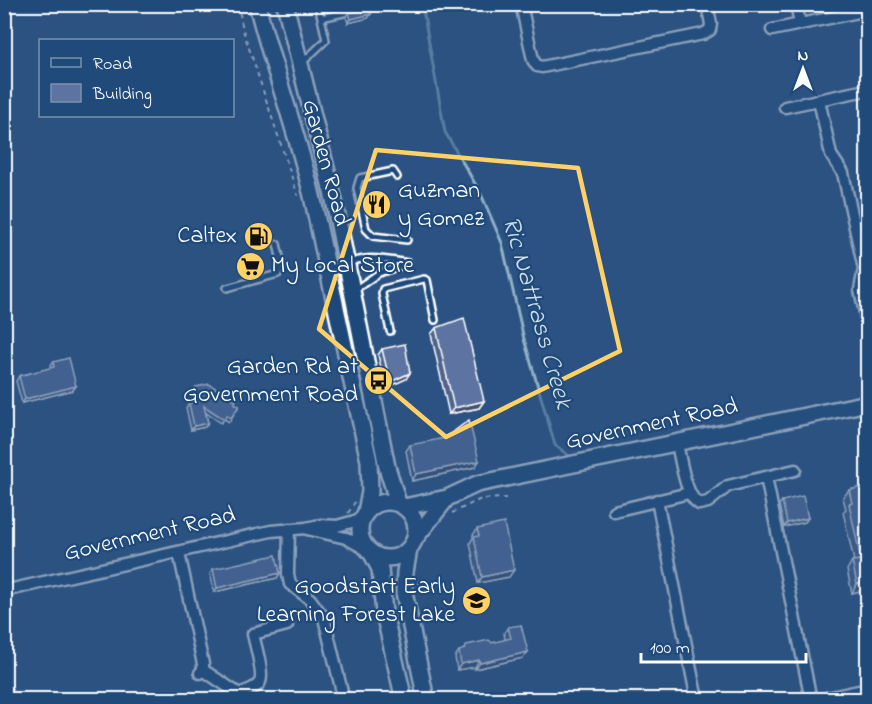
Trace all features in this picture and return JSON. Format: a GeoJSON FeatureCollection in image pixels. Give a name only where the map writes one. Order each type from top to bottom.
{"type":"FeatureCollection","features":[{"type":"Feature","properties":{"kind":"main road","name":"Garden Road"},"geometry":{"type":"LineString","coordinates":[[257,4],[304,160],[369,461],[370,492],[364,516]]}},
{"type":"Feature","properties":{"kind":"main road","name":"Garden Road"},"geometry":{"type":"LineString","coordinates":[[285,4],[334,201],[387,467],[401,505]]}},
{"type":"Feature","properties":{"kind":"main road","name":"Government Road"},"geometry":{"type":"LineString","coordinates":[[401,505],[447,498],[477,484],[867,403]]}},
{"type":"Feature","properties":{"kind":"main road","name":"Government Road"},"geometry":{"type":"LineString","coordinates":[[413,543],[447,498]]}},
{"type":"Feature","properties":{"kind":"main road"},"geometry":{"type":"LineString","coordinates":[[404,699],[384,613],[380,569],[360,534],[364,516],[381,503],[401,505],[415,520],[413,543],[405,572],[404,592],[426,699]]}},
{"type":"Feature","properties":{"kind":"main road"},"geometry":{"type":"LineString","coordinates":[[369,551],[380,557],[396,557],[413,543]]}},
{"type":"Feature","properties":{"kind":"street"},"geometry":{"type":"LineString","coordinates":[[521,4],[533,60],[537,66],[542,67],[703,34],[710,30],[711,24],[707,4]]}},
{"type":"Feature","properties":{"kind":"street"},"geometry":{"type":"LineString","coordinates":[[796,4],[801,24]]}},
{"type":"Feature","properties":{"kind":"street"},"geometry":{"type":"LineString","coordinates":[[772,30],[867,10]]}},
{"type":"Feature","properties":{"kind":"street"},"geometry":{"type":"LineString","coordinates":[[785,107],[865,89]]}},
{"type":"Feature","properties":{"kind":"street"},"geometry":{"type":"LineString","coordinates":[[819,100],[831,156],[843,173],[864,269],[860,290],[867,327]]}},
{"type":"Feature","properties":{"kind":"street"},"geometry":{"type":"LineString","coordinates":[[677,444],[689,493],[693,500],[704,504],[728,486],[795,470]]}},
{"type":"Feature","properties":{"kind":"street"},"geometry":{"type":"LineString","coordinates":[[766,477],[811,699]]}},
{"type":"Feature","properties":{"kind":"street"},"geometry":{"type":"LineString","coordinates":[[614,511],[689,493]]}},
{"type":"Feature","properties":{"kind":"street"},"geometry":{"type":"LineString","coordinates":[[657,500],[697,699]]}},
{"type":"Feature","properties":{"kind":"street","name":"Government Road"},"geometry":{"type":"LineString","coordinates":[[4,591],[271,531],[345,524],[364,516]]}},
{"type":"Feature","properties":{"kind":"street","name":"Government Road"},"geometry":{"type":"LineString","coordinates":[[306,528],[346,538],[369,551]]}},
{"type":"Feature","properties":{"kind":"street"},"geometry":{"type":"LineString","coordinates":[[289,529],[288,574],[290,584],[310,599],[324,618],[344,699]]}},
{"type":"Feature","properties":{"kind":"street"},"geometry":{"type":"LineString","coordinates":[[179,553],[202,671],[241,697],[260,682],[261,675],[253,634],[287,626]]}},
{"type":"Feature","properties":{"kind":"street"},"geometry":{"type":"LineString","coordinates":[[817,699],[867,689]]}},
{"type":"Feature","properties":{"kind":"lane"},"geometry":{"type":"LineString","coordinates":[[300,65],[326,40],[318,4]]}},
{"type":"Feature","properties":{"kind":"lane"},"geometry":{"type":"LineString","coordinates":[[321,18],[384,4]]}},
{"type":"Feature","properties":{"kind":"lane"},"geometry":{"type":"LineString","coordinates":[[397,177],[393,171],[360,178],[357,188],[366,229],[373,236],[407,240]]}},
{"type":"Feature","properties":{"kind":"lane"},"geometry":{"type":"LineString","coordinates":[[227,288],[278,273],[282,265],[277,244]]}},
{"type":"Feature","properties":{"kind":"lane"},"geometry":{"type":"LineString","coordinates":[[329,273],[346,262],[377,257],[408,263],[379,273],[352,291]]}},
{"type":"Feature","properties":{"kind":"lane"},"geometry":{"type":"LineString","coordinates":[[390,331],[382,294],[383,289],[427,280],[435,320]]}},
{"type":"Feature","properties":{"kind":"path"},"geometry":{"type":"LineString","coordinates":[[237,4],[243,30],[299,199]]}},
{"type":"Feature","properties":{"kind":"path"},"geometry":{"type":"LineString","coordinates":[[345,524],[345,518],[358,496]]}},
{"type":"Feature","properties":{"kind":"path"},"geometry":{"type":"LineString","coordinates":[[448,515],[481,499],[506,498]]}},
{"type":"Feature","properties":{"kind":"path"},"geometry":{"type":"LineString","coordinates":[[418,575],[419,602]]}},
{"type":"Feature","properties":{"kind":"highlighted area"},"geometry":{"type":"Polygon","coordinates":[[[376,150],[578,168],[620,351],[446,437],[319,329],[376,150]]]}},
{"type":"Feature","properties":{"kind":"building"},"geometry":{"type":"Polygon","coordinates":[[[370,9],[371,14],[351,19],[349,13],[370,9]]]}},
{"type":"Feature","properties":{"kind":"building"},"geometry":{"type":"Polygon","coordinates":[[[4,115],[10,141],[4,142],[4,115]]]}},
{"type":"Feature","properties":{"kind":"building"},"geometry":{"type":"Polygon","coordinates":[[[464,318],[484,401],[454,408],[436,328],[464,318]]]}},
{"type":"Feature","properties":{"kind":"building"},"geometry":{"type":"Polygon","coordinates":[[[405,344],[410,373],[390,382],[382,349],[405,344]]]}},
{"type":"Feature","properties":{"kind":"building"},"geometry":{"type":"Polygon","coordinates":[[[69,358],[76,386],[25,399],[19,376],[54,367],[53,362],[69,358]]]}},
{"type":"Feature","properties":{"kind":"building"},"geometry":{"type":"Polygon","coordinates":[[[209,384],[236,401],[234,403],[239,406],[231,418],[227,415],[224,419],[204,406],[208,423],[194,426],[189,403],[198,402],[194,391],[196,387],[209,384]]]}},
{"type":"Feature","properties":{"kind":"building"},"geometry":{"type":"Polygon","coordinates":[[[469,420],[479,461],[416,474],[410,445],[445,438],[469,420]]]}},
{"type":"Feature","properties":{"kind":"building"},"geometry":{"type":"Polygon","coordinates":[[[4,426],[10,451],[4,452],[4,426]]]}},
{"type":"Feature","properties":{"kind":"building"},"geometry":{"type":"Polygon","coordinates":[[[867,486],[867,582],[857,584],[852,561],[861,560],[849,504],[852,503],[849,490],[867,486]]]}},
{"type":"Feature","properties":{"kind":"building"},"geometry":{"type":"Polygon","coordinates":[[[803,496],[808,518],[787,523],[782,501],[803,496]]]}},
{"type":"Feature","properties":{"kind":"building"},"geometry":{"type":"Polygon","coordinates":[[[504,523],[514,570],[482,577],[474,537],[479,536],[477,529],[504,523]]]}},
{"type":"Feature","properties":{"kind":"building"},"geometry":{"type":"Polygon","coordinates":[[[276,555],[280,573],[217,588],[213,569],[276,555]]]}},
{"type":"Feature","properties":{"kind":"building"},"geometry":{"type":"Polygon","coordinates":[[[521,625],[528,652],[480,663],[479,660],[461,664],[459,651],[465,649],[467,645],[489,640],[492,643],[511,638],[508,627],[521,625]]]}},
{"type":"Feature","properties":{"kind":"waterway","name":"Ric Nattrass Creek"},"geometry":{"type":"LineString","coordinates":[[422,4],[445,132],[481,194],[502,243],[524,339],[555,445],[569,456]]}},
{"type":"Feature","properties":{"kind":"place","name":"Guzman y Gomez"},"geometry":{"type":"Point","coordinates":[377,205]}},
{"type":"Feature","properties":{"kind":"place","name":"Caltex"},"geometry":{"type":"Point","coordinates":[258,236]}},
{"type":"Feature","properties":{"kind":"place","name":"My Local Store"},"geometry":{"type":"Point","coordinates":[250,266]}},
{"type":"Feature","properties":{"kind":"place","name":"Garden Rd at Government Road"},"geometry":{"type":"Point","coordinates":[379,381]}},
{"type":"Feature","properties":{"kind":"place","name":"Goodstart Early Learning Forest Lake"},"geometry":{"type":"Point","coordinates":[476,601]}}]}
